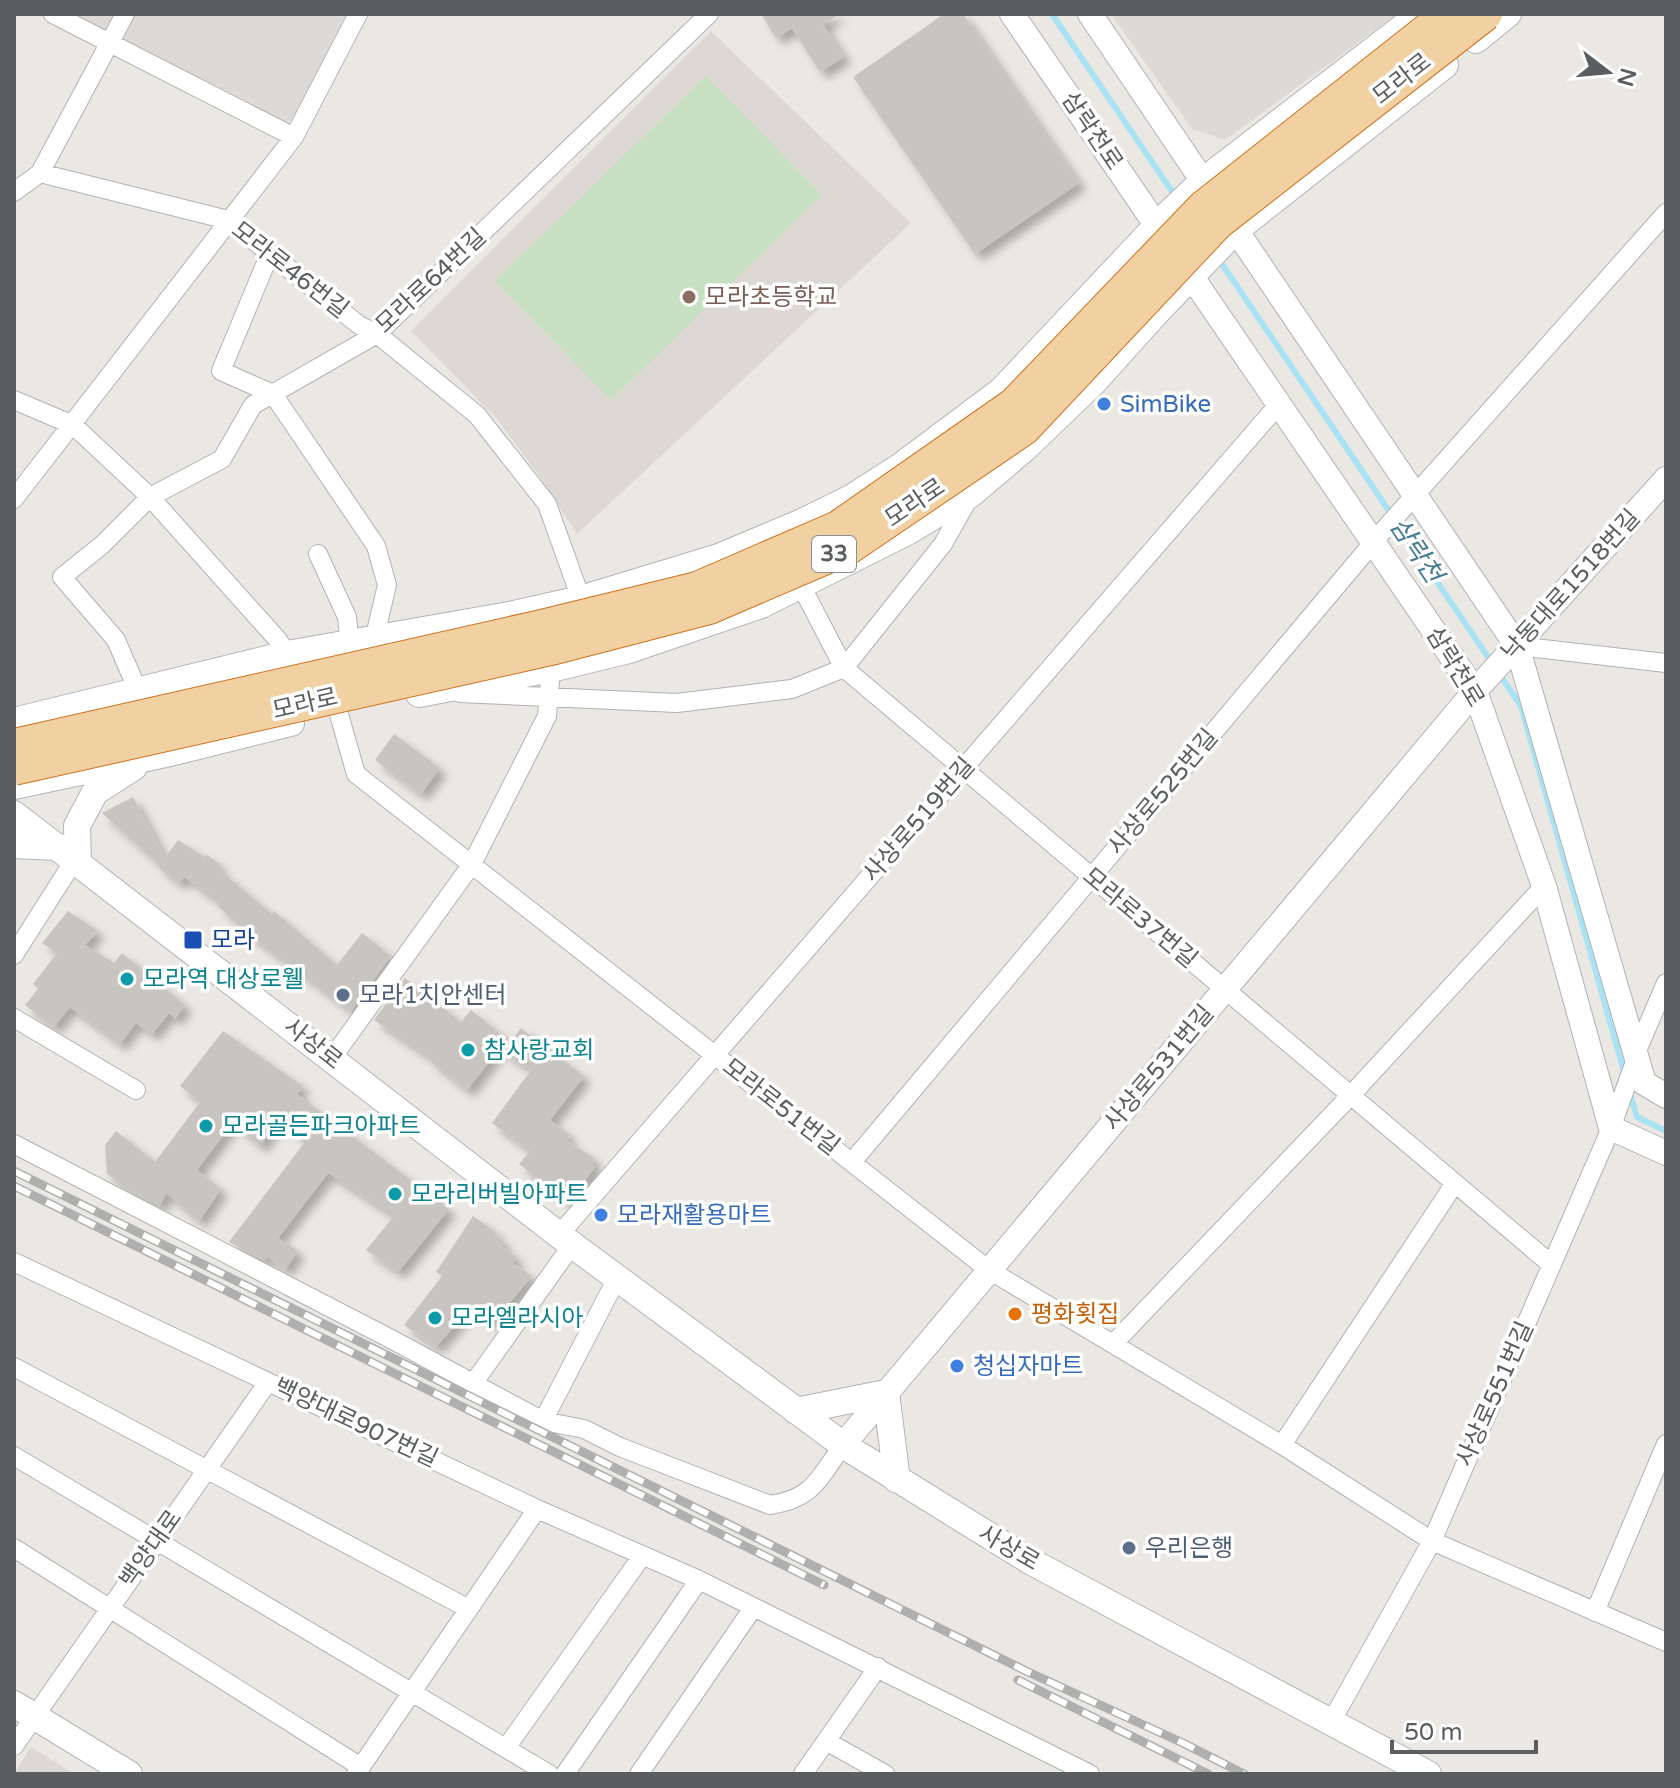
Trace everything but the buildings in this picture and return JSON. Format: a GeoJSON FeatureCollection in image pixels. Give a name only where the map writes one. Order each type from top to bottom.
{"type":"FeatureCollection","features":[{"type":"Feature","properties":{"kind":"highway","name":"모라로"},"geometry":{"type":"LineString","coordinates":[[14,745],[697,588],[838,527],[1014,404],[1203,207],[1447,14]]}},
{"type":"Feature","properties":{"kind":"highway","name":"모라로"},"geometry":{"type":"LineString","coordinates":[[14,769],[551,649],[694,612],[849,548],[1024,429],[1218,223],[1486,14]]}},
{"type":"Feature","properties":{"kind":"main road","name":"모라로"},"geometry":{"type":"LineString","coordinates":[[14,721],[287,654],[581,599],[719,557],[777,533],[863,490],[901,466],[1001,391],[1180,203],[1420,14]]}},
{"type":"Feature","properties":{"kind":"main road","name":"모라로"},"geometry":{"type":"LineString","coordinates":[[14,786],[150,757],[338,711],[551,669],[629,650],[761,605],[801,587],[907,532],[971,494],[1093,383],[1214,253],[1508,14]]}},
{"type":"Feature","properties":{"kind":"main road"},"geometry":{"type":"LineString","coordinates":[[14,845],[71,856],[77,826],[95,792],[150,757]]}},
{"type":"Feature","properties":{"kind":"main road","name":"사상로"},"geometry":{"type":"LineString","coordinates":[[14,814],[566,1240],[843,1445],[1030,1561],[1428,1774]]}},
{"type":"Feature","properties":{"kind":"main road"},"geometry":{"type":"LineString","coordinates":[[796,1411],[886,1393],[897,1480]]}},
{"type":"Feature","properties":{"kind":"main road"},"geometry":{"type":"LineString","coordinates":[[24,1710],[129,1774]]}},
{"type":"Feature","properties":{"kind":"street"},"geometry":{"type":"LineString","coordinates":[[53,14],[294,137]]}},
{"type":"Feature","properties":{"kind":"street"},"geometry":{"type":"LineString","coordinates":[[14,192],[40,173],[125,14]]}},
{"type":"Feature","properties":{"kind":"street"},"geometry":{"type":"LineString","coordinates":[[14,499],[294,137],[358,14]]}},
{"type":"Feature","properties":{"kind":"street","name":"모라로64번길"},"geometry":{"type":"LineString","coordinates":[[138,691],[116,640],[62,577],[102,545],[150,497],[222,459],[253,405],[377,334],[709,14]]}},
{"type":"Feature","properties":{"kind":"street","name":"삼락천로"},"geometry":{"type":"LineString","coordinates":[[1012,14],[1180,203],[1214,253],[1409,502],[1511,652],[1644,1083],[1666,1096]]}},
{"type":"Feature","properties":{"kind":"street","name":"삼락천로"},"geometry":{"type":"LineString","coordinates":[[1090,14],[1180,203],[1214,253],[1279,404],[1378,537],[1481,684],[1544,886],[1611,1128]]}},
{"type":"Feature","properties":{"kind":"street","name":"모라로46번길"},"geometry":{"type":"LineString","coordinates":[[40,173],[228,220],[359,325],[377,334],[477,415],[547,504],[581,599]]}},
{"type":"Feature","properties":{"kind":"street","name":"사상로525번길"},"geometry":{"type":"LineString","coordinates":[[852,1162],[1378,537],[1666,213]]}},
{"type":"Feature","properties":{"kind":"street"},"geometry":{"type":"LineString","coordinates":[[270,253],[221,371],[273,394],[376,546],[387,585],[362,642]]}},
{"type":"Feature","properties":{"kind":"street"},"geometry":{"type":"LineString","coordinates":[[14,400],[73,425],[150,497],[278,640],[287,654]]}},
{"type":"Feature","properties":{"kind":"street","name":"사상로519번길"},"geometry":{"type":"LineString","coordinates":[[566,1240],[715,1055],[1279,404]]}},
{"type":"Feature","properties":{"kind":"street","name":"낙동대로1518번길"},"geometry":{"type":"LineString","coordinates":[[1481,684],[1666,479]]}},
{"type":"Feature","properties":{"kind":"street"},"geometry":{"type":"LineString","coordinates":[[433,691],[677,703],[792,689],[844,668],[943,544],[971,494]]}},
{"type":"Feature","properties":{"kind":"street","name":"모라로37번길"},"geometry":{"type":"LineString","coordinates":[[777,533],[801,587],[844,668],[1552,1265]]}},
{"type":"Feature","properties":{"kind":"street"},"geometry":{"type":"LineString","coordinates":[[318,554],[362,642]]}},
{"type":"Feature","properties":{"kind":"street"},"geometry":{"type":"LineString","coordinates":[[1511,652],[1666,663]]}},
{"type":"Feature","properties":{"kind":"street"},"geometry":{"type":"LineString","coordinates":[[332,1058],[472,864],[547,716],[551,669]]}},
{"type":"Feature","properties":{"kind":"street","name":"사상로531번길"},"geometry":{"type":"LineString","coordinates":[[843,1445],[1481,684]]}},
{"type":"Feature","properties":{"kind":"street","name":"모라로51번길"},"geometry":{"type":"LineString","coordinates":[[338,711],[356,774],[989,1270],[1282,1445],[1432,1541],[1666,1642]]}},
{"type":"Feature","properties":{"kind":"street"},"geometry":{"type":"LineString","coordinates":[[14,955],[71,856]]}},
{"type":"Feature","properties":{"kind":"street"},"geometry":{"type":"LineString","coordinates":[[1113,1344],[1351,1095],[1544,886]]}},
{"type":"Feature","properties":{"kind":"street","name":"사상로551번길"},"geometry":{"type":"LineString","coordinates":[[1331,1722],[1432,1541],[1611,1128],[1666,983]]}},
{"type":"Feature","properties":{"kind":"street"},"geometry":{"type":"LineString","coordinates":[[14,1018],[136,1090]]}},
{"type":"Feature","properties":{"kind":"street"},"geometry":{"type":"LineString","coordinates":[[1611,1128],[1666,1153]]}},
{"type":"Feature","properties":{"kind":"street"},"geometry":{"type":"LineString","coordinates":[[14,1144],[543,1421],[584,1429],[620,1447],[770,1505],[793,1502],[809,1490],[843,1445]]}},
{"type":"Feature","properties":{"kind":"street"},"geometry":{"type":"LineString","coordinates":[[1282,1445],[1455,1183]]}},
{"type":"Feature","properties":{"kind":"street"},"geometry":{"type":"LineString","coordinates":[[472,1385],[566,1240]]}},
{"type":"Feature","properties":{"kind":"street","name":"백양대로907번길"},"geometry":{"type":"LineString","coordinates":[[14,1262],[537,1509],[699,1580],[1090,1774]]}},
{"type":"Feature","properties":{"kind":"street"},"geometry":{"type":"LineString","coordinates":[[543,1421],[617,1278]]}},
{"type":"Feature","properties":{"kind":"street"},"geometry":{"type":"LineString","coordinates":[[14,1367],[469,1609]]}},
{"type":"Feature","properties":{"kind":"street","name":"백양대로"},"geometry":{"type":"LineString","coordinates":[[14,1746],[24,1710],[109,1609],[268,1382]]}},
{"type":"Feature","properties":{"kind":"street"},"geometry":{"type":"LineString","coordinates":[[1595,1612],[1666,1444]]}},
{"type":"Feature","properties":{"kind":"street"},"geometry":{"type":"LineString","coordinates":[[14,1456],[549,1774]]}},
{"type":"Feature","properties":{"kind":"street"},"geometry":{"type":"LineString","coordinates":[[14,1548],[358,1770],[537,1509]]}},
{"type":"Feature","properties":{"kind":"street"},"geometry":{"type":"LineString","coordinates":[[506,1748],[642,1556]]}},
{"type":"Feature","properties":{"kind":"street"},"geometry":{"type":"LineString","coordinates":[[565,1774],[699,1580]]}},
{"type":"Feature","properties":{"kind":"street"},"geometry":{"type":"LineString","coordinates":[[639,1774],[753,1608]]}},
{"type":"Feature","properties":{"kind":"street"},"geometry":{"type":"LineString","coordinates":[[803,1774],[878,1667]]}},
{"type":"Feature","properties":{"kind":"street"},"geometry":{"type":"LineString","coordinates":[[826,1741],[885,1774]]}},
{"type":"Feature","properties":{"kind":"shaded area"},"geometry":{"type":"Polygon","coordinates":[[[51,14],[348,14],[294,119],[270,128],[51,14]]]}},
{"type":"Feature","properties":{"kind":"shaded area"},"geometry":{"type":"Polygon","coordinates":[[[1111,14],[1397,14],[1225,140],[1192,129],[1111,14]]]}},
{"type":"Feature","properties":{"kind":"shaded area"},"geometry":{"type":"Polygon","coordinates":[[[711,31],[911,223],[577,534],[497,419],[411,331],[711,31]]]}},
{"type":"Feature","properties":{"kind":"shaded area"},"geometry":{"type":"Polygon","coordinates":[[[31,1747],[74,1774],[14,1774],[31,1747]]]}},
{"type":"Feature","properties":{"kind":"green space"},"geometry":{"type":"Polygon","coordinates":[[[706,76],[822,195],[611,400],[495,281],[706,76]]]}},
{"type":"Feature","properties":{"kind":"waterway","name":"삼락천"},"geometry":{"type":"LineString","coordinates":[[1052,14],[1175,196]]}},
{"type":"Feature","properties":{"kind":"waterway","name":"삼락천"},"geometry":{"type":"LineString","coordinates":[[1218,258],[1492,663]]}},
{"type":"Feature","properties":{"kind":"waterway","name":"삼락천"},"geometry":{"type":"LineString","coordinates":[[1498,672],[1521,706],[1625,1075]]}},
{"type":"Feature","properties":{"kind":"waterway","name":"삼락천"},"geometry":{"type":"LineString","coordinates":[[1630,1094],[1637,1117],[1666,1131]]}},
{"type":"Feature","properties":{"kind":"railway"},"geometry":{"type":"LineString","coordinates":[[14,1171],[1026,1671],[1244,1774]]}},
{"type":"Feature","properties":{"kind":"railway"},"geometry":{"type":"LineString","coordinates":[[14,1186],[824,1585]]}},
{"type":"Feature","properties":{"kind":"railway"},"geometry":{"type":"LineString","coordinates":[[1018,1680],[1208,1774]]}},
{"type":"Feature","properties":{"kind":"place","name":"모라초등학교"},"geometry":{"type":"Point","coordinates":[689,297]}},
{"type":"Feature","properties":{"kind":"place","name":"SimBike"},"geometry":{"type":"Point","coordinates":[1104,404]}},
{"type":"Feature","properties":{"kind":"place","name":"모라"},"geometry":{"type":"Point","coordinates":[193,940]}},
{"type":"Feature","properties":{"kind":"place","name":"모라역 대상로웰"},"geometry":{"type":"Point","coordinates":[127,979]}},
{"type":"Feature","properties":{"kind":"place","name":"모라1치안센터"},"geometry":{"type":"Point","coordinates":[343,995]}},
{"type":"Feature","properties":{"kind":"place","name":"참사랑교회"},"geometry":{"type":"Point","coordinates":[468,1050]}},
{"type":"Feature","properties":{"kind":"place","name":"모라골든파크아파트"},"geometry":{"type":"Point","coordinates":[206,1126]}},
{"type":"Feature","properties":{"kind":"place","name":"모라리버빌아파트"},"geometry":{"type":"Point","coordinates":[395,1194]}},
{"type":"Feature","properties":{"kind":"place","name":"모라재활용마트"},"geometry":{"type":"Point","coordinates":[601,1215]}},
{"type":"Feature","properties":{"kind":"place","name":"평화횟집"},"geometry":{"type":"Point","coordinates":[1015,1314]}},
{"type":"Feature","properties":{"kind":"place","name":"모라엘라시아"},"geometry":{"type":"Point","coordinates":[435,1318]}},
{"type":"Feature","properties":{"kind":"place","name":"청십자마트"},"geometry":{"type":"Point","coordinates":[957,1366]}},
{"type":"Feature","properties":{"kind":"place","name":"우리은행"},"geometry":{"type":"Point","coordinates":[1129,1548]}}]}
